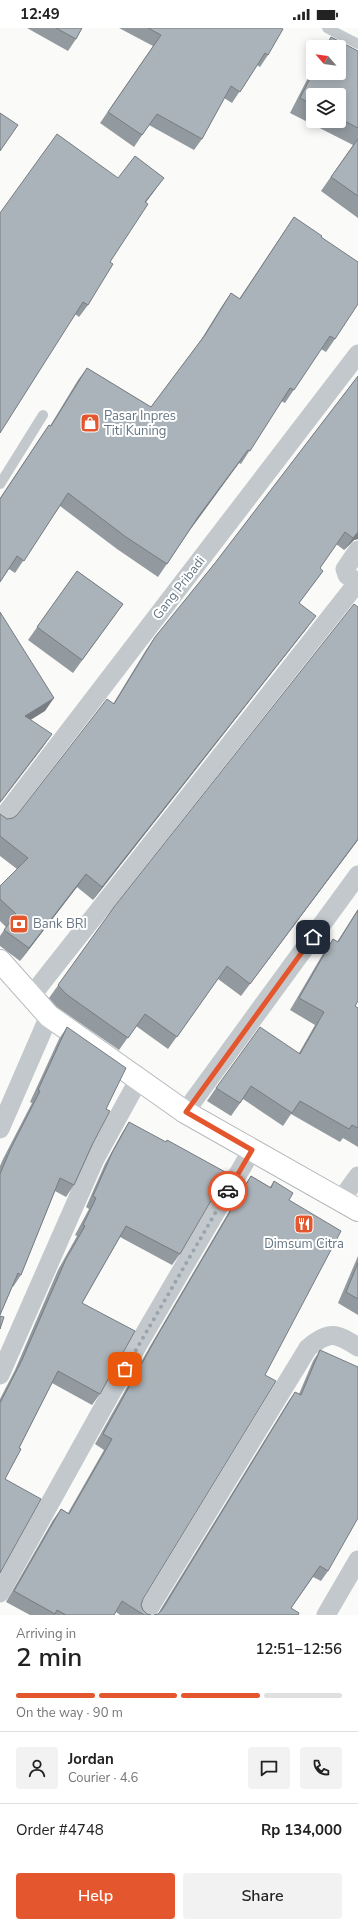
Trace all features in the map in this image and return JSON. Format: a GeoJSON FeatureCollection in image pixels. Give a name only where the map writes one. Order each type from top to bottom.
{"type":"FeatureCollection","features":[{"type":"Feature","properties":{"kind":"main road"},"geometry":{"type":"LineString","coordinates":[[0,961],[32,995],[49,1016],[186,1112],[349,1205]]}},
{"type":"Feature","properties":{"kind":"street","name":"Gang Pribadi"},"geometry":{"type":"LineString","coordinates":[[0,821],[358,354]]}},
{"type":"Feature","properties":{"kind":"street"},"geometry":{"type":"LineString","coordinates":[[32,995],[358,582],[347,575],[345,569],[358,550]]}},
{"type":"Feature","properties":{"kind":"street"},"geometry":{"type":"LineString","coordinates":[[186,1112],[358,875]]}},
{"type":"Feature","properties":{"kind":"street"},"geometry":{"type":"LineString","coordinates":[[0,1129],[49,1016]]}},
{"type":"Feature","properties":{"kind":"street"},"geometry":{"type":"LineString","coordinates":[[0,1375],[95,1159],[139,1079]]}},
{"type":"Feature","properties":{"kind":"street"},"geometry":{"type":"LineString","coordinates":[[0,1593],[139,1343],[252,1150]]}},
{"type":"Feature","properties":{"kind":"street"},"geometry":{"type":"LineString","coordinates":[[349,1205],[358,1176]]}},
{"type":"Feature","properties":{"kind":"street"},"geometry":{"type":"LineString","coordinates":[[145,1615],[308,1348],[318,1340],[331,1335],[340,1336],[358,1347]]}},
{"type":"Feature","properties":{"kind":"street"},"geometry":{"type":"LineString","coordinates":[[326,1615],[358,1560]]}},
{"type":"Feature","properties":{"kind":"lane"},"geometry":{"type":"LineString","coordinates":[[331,29],[358,44]]}},
{"type":"Feature","properties":{"kind":"lane"},"geometry":{"type":"LineString","coordinates":[[0,484],[43,416]]}},
{"type":"Feature","properties":{"kind":"building"},"geometry":{"type":"Polygon","coordinates":[[[56,28],[82,28],[76,39],[56,28]]]}},
{"type":"Feature","properties":{"kind":"building"},"geometry":{"type":"Polygon","coordinates":[[[148,28],[283,29],[268,55],[265,53],[240,92],[231,86],[202,139],[157,114],[142,135],[108,112],[161,35],[148,28]]]}},
{"type":"Feature","properties":{"kind":"building"},"geometry":{"type":"Polygon","coordinates":[[[331,37],[337,40],[330,40],[331,37]]]}},
{"type":"Feature","properties":{"kind":"building"},"geometry":{"type":"Polygon","coordinates":[[[346,45],[358,51],[358,128],[346,122],[346,88],[306,88],[306,101],[300,98],[309,80],[346,80],[346,45]]]}},
{"type":"Feature","properties":{"kind":"building"},"geometry":{"type":"Polygon","coordinates":[[[0,113],[18,125],[0,151],[0,113]]]}},
{"type":"Feature","properties":{"kind":"building"},"geometry":{"type":"Polygon","coordinates":[[[57,134],[118,178],[135,156],[164,178],[145,202],[148,204],[110,262],[113,264],[88,305],[83,302],[0,433],[0,213],[57,134]]]}},
{"type":"Feature","properties":{"kind":"building"},"geometry":{"type":"Polygon","coordinates":[[[358,139],[358,196],[331,177],[358,139]]]}},
{"type":"Feature","properties":{"kind":"building"},"geometry":{"type":"Polygon","coordinates":[[[294,217],[358,262],[358,304],[335,339],[330,336],[294,390],[290,388],[250,451],[248,450],[198,517],[167,564],[126,537],[68,493],[24,561],[17,556],[0,582],[0,499],[49,425],[51,426],[87,368],[151,407],[205,335],[231,293],[240,299],[294,217]]]}},
{"type":"Feature","properties":{"kind":"building"},"geometry":{"type":"Polygon","coordinates":[[[358,376],[358,532],[353,538],[345,532],[320,568],[323,571],[299,603],[316,616],[102,887],[86,874],[29,948],[4,930],[16,914],[0,899],[0,886],[28,858],[0,836],[0,814],[7,819],[13,818],[17,815],[107,699],[114,704],[155,637],[215,563],[358,376]]]}},
{"type":"Feature","properties":{"kind":"building"},"geometry":{"type":"Polygon","coordinates":[[[77,571],[123,604],[82,660],[37,627],[77,571]]]}},
{"type":"Feature","properties":{"kind":"building"},"geometry":{"type":"Polygon","coordinates":[[[354,604],[358,607],[358,839],[250,984],[227,966],[177,1037],[145,1014],[128,1038],[66,994],[58,985],[114,907],[354,604]]]}},
{"type":"Feature","properties":{"kind":"building"},"geometry":{"type":"Polygon","coordinates":[[[0,612],[54,698],[25,716],[52,734],[0,802],[0,612]]]}},
{"type":"Feature","properties":{"kind":"building"},"geometry":{"type":"Polygon","coordinates":[[[358,910],[358,1001],[355,1006],[358,1008],[358,1128],[352,1125],[349,1129],[300,1101],[292,1113],[251,1086],[240,1103],[216,1088],[260,1027],[300,1054],[324,1012],[299,998],[333,939],[338,942],[358,910]]]}},
{"type":"Feature","properties":{"kind":"building"},"geometry":{"type":"Polygon","coordinates":[[[67,1027],[126,1068],[106,1109],[110,1111],[93,1143],[74,1185],[60,1178],[21,1275],[18,1273],[0,1315],[0,1174],[11,1148],[40,1091],[38,1090],[67,1027]]]}},
{"type":"Feature","properties":{"kind":"building"},"geometry":{"type":"Polygon","coordinates":[[[129,1122],[166,1142],[167,1140],[227,1173],[180,1254],[126,1226],[82,1303],[135,1331],[100,1394],[58,1371],[5,1479],[41,1499],[0,1573],[0,1403],[22,1360],[66,1259],[85,1226],[83,1225],[96,1198],[93,1196],[112,1153],[129,1122]]]}},
{"type":"Feature","properties":{"kind":"building"},"geometry":{"type":"Polygon","coordinates":[[[251,1176],[271,1188],[274,1181],[293,1193],[289,1200],[341,1231],[265,1375],[276,1381],[143,1599],[141,1605],[143,1610],[147,1614],[151,1615],[144,1615],[122,1601],[114,1615],[66,1615],[57,1610],[55,1614],[14,1591],[61,1509],[69,1514],[112,1439],[103,1434],[156,1338],[251,1176]]]}},
{"type":"Feature","properties":{"kind":"building"},"geometry":{"type":"Polygon","coordinates":[[[358,1263],[358,1299],[346,1292],[358,1263]]]}},
{"type":"Feature","properties":{"kind":"building"},"geometry":{"type":"Polygon","coordinates":[[[0,1316],[4,1317],[0,1329],[0,1316]]]}},
{"type":"Feature","properties":{"kind":"building"},"geometry":{"type":"Polygon","coordinates":[[[320,1350],[358,1367],[358,1518],[328,1571],[320,1566],[291,1608],[299,1613],[298,1615],[154,1615],[158,1614],[162,1610],[295,1392],[301,1395],[320,1350]]]}},
{"type":"Feature","properties":{"kind":"way so far"},"geometry":{"type":"LineString","coordinates":[[125,1369],[228,1191]]}},
{"type":"Feature","properties":{"kind":"place","name":"Pasar Inpres Titi Kuning"},"geometry":{"type":"Point","coordinates":[90,423]}},
{"type":"Feature","properties":{"kind":"place","name":"Bank BRI"},"geometry":{"type":"Point","coordinates":[19,924]}},
{"type":"Feature","properties":{"kind":"place","name":"Dimsum Citra"},"geometry":{"type":"Point","coordinates":[304,1224]}},
{"type":"Feature","properties":{"kind":"route"},"geometry":{"type":"LineString","coordinates":[[228,1191],[252,1150],[186,1112],[313,937]]}}]}
